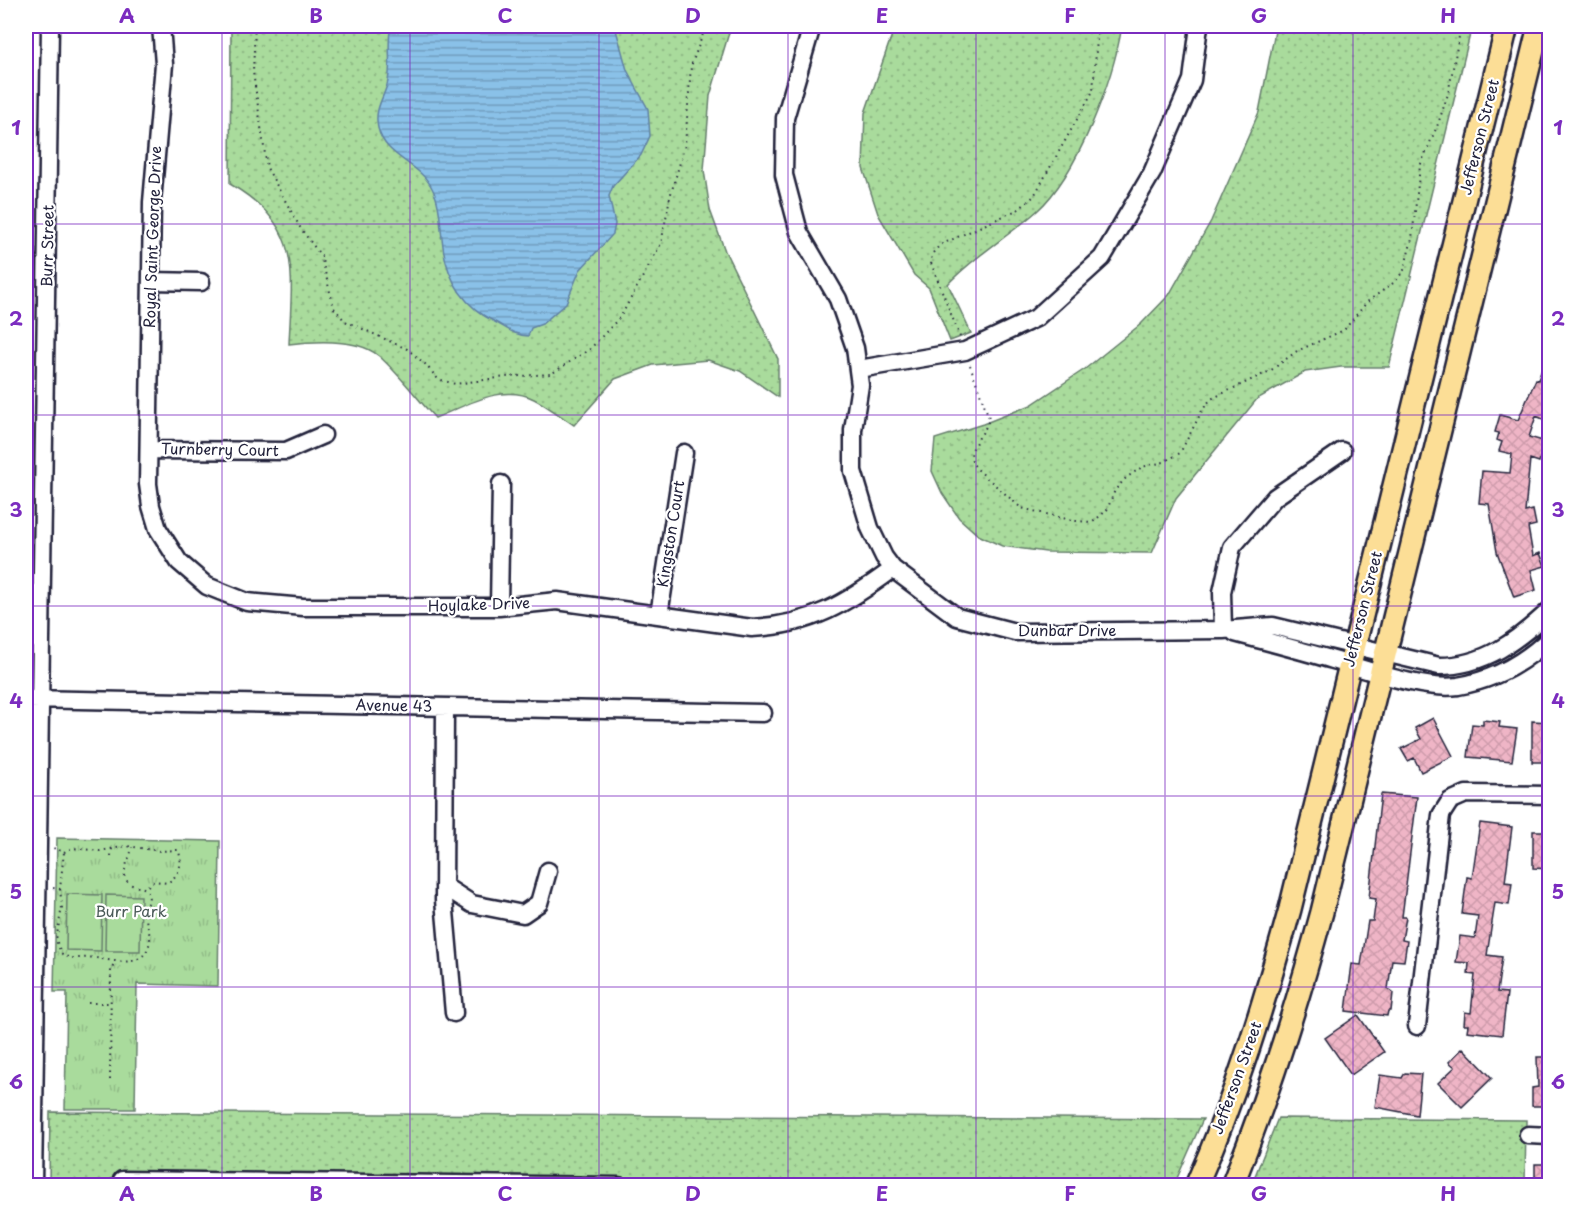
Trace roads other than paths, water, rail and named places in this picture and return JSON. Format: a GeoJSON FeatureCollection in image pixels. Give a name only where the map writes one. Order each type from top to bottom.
{"type":"FeatureCollection","features":[{"type":"Feature","properties":{"kind":"main road","name":"Jefferson Street"},"geometry":{"type":"LineString","coordinates":[[1232,1185],[1271,1083],[1299,998],[1367,660],[1507,26]]}},
{"type":"Feature","properties":{"kind":"main road","name":"Jefferson Street"},"geometry":{"type":"LineString","coordinates":[[1196,1185],[1238,1080],[1266,995],[1367,660],[1539,26]]}},
{"type":"Feature","properties":{"kind":"street","name":"Burr Street"},"geometry":{"type":"LineString","coordinates":[[33,1185],[34,699],[50,26]]}},
{"type":"Feature","properties":{"kind":"street","name":"Royal Saint George Drive"},"geometry":{"type":"LineString","coordinates":[[149,450],[152,202],[164,64],[161,26]]}},
{"type":"Feature","properties":{"kind":"street","name":"Dunbar Drive"},"geometry":{"type":"LineString","coordinates":[[812,26],[785,118],[784,175],[799,232],[837,299],[848,325],[859,369],[860,385],[852,451],[853,471],[870,528],[884,557],[894,569],[957,617],[1015,632],[1223,630],[1273,626],[1367,660]]}},
{"type":"Feature","properties":{"kind":"street"},"geometry":{"type":"LineString","coordinates":[[859,369],[965,351],[1036,318],[1102,258],[1152,173],[1192,80],[1199,26]]}},
{"type":"Feature","properties":{"kind":"street"},"geometry":{"type":"LineString","coordinates":[[151,281],[201,282]]}},
{"type":"Feature","properties":{"kind":"street","name":"Turnberry Court"},"geometry":{"type":"LineString","coordinates":[[149,450],[286,451],[323,435]]}},
{"type":"Feature","properties":{"kind":"street","name":"Hoylake Drive"},"geometry":{"type":"LineString","coordinates":[[149,450],[150,506],[158,529],[179,562],[207,586],[226,596],[255,604],[499,607],[557,601],[753,628],[790,624],[838,607],[858,596],[894,569]]}},
{"type":"Feature","properties":{"kind":"street"},"geometry":{"type":"LineString","coordinates":[[1223,630],[1222,592],[1232,547],[1275,497],[1342,451]]}},
{"type":"Feature","properties":{"kind":"street","name":"Kingston Court"},"geometry":{"type":"LineString","coordinates":[[658,615],[684,453]]}},
{"type":"Feature","properties":{"kind":"street"},"geometry":{"type":"LineString","coordinates":[[499,607],[501,484]]}},
{"type":"Feature","properties":{"kind":"street"},"geometry":{"type":"LineString","coordinates":[[1367,660],[1454,666],[1505,648],[1550,610]]}},
{"type":"Feature","properties":{"kind":"street"},"geometry":{"type":"LineString","coordinates":[[1367,660],[1437,686],[1456,686],[1485,679],[1516,666],[1550,638]]}},
{"type":"Feature","properties":{"kind":"street","name":"Avenue 43"},"geometry":{"type":"LineString","coordinates":[[34,699],[763,712]]}},
{"type":"Feature","properties":{"kind":"street"},"geometry":{"type":"LineString","coordinates":[[445,706],[444,886],[448,974],[454,1013]]}},
{"type":"Feature","properties":{"kind":"street"},"geometry":{"type":"LineString","coordinates":[[1417,1026],[1442,814],[1450,801],[1466,794],[1550,795]]}},
{"type":"Feature","properties":{"kind":"street"},"geometry":{"type":"LineString","coordinates":[[444,886],[472,904],[523,914],[539,903],[548,871]]}},
{"type":"Feature","properties":{"kind":"street"},"geometry":{"type":"LineString","coordinates":[[1528,1135],[1550,1136]]}},
{"type":"Feature","properties":{"kind":"street"},"geometry":{"type":"LineString","coordinates":[[122,1180],[619,1185]]}},
{"type":"Feature","properties":{"kind":"water"},"geometry":{"type":"Polygon","coordinates":[[[391,26],[615,26],[627,70],[648,109],[650,136],[641,155],[613,186],[609,196],[615,224],[613,234],[580,270],[566,303],[542,324],[531,328],[528,336],[511,331],[483,315],[464,298],[447,264],[438,206],[432,188],[427,179],[395,154],[382,138],[377,116],[389,78],[391,26]]]}},
{"type":"Feature","properties":{"kind":"park label","name":"Burr Park"},"geometry":{"type":"Point","coordinates":[131,912]}}]}
